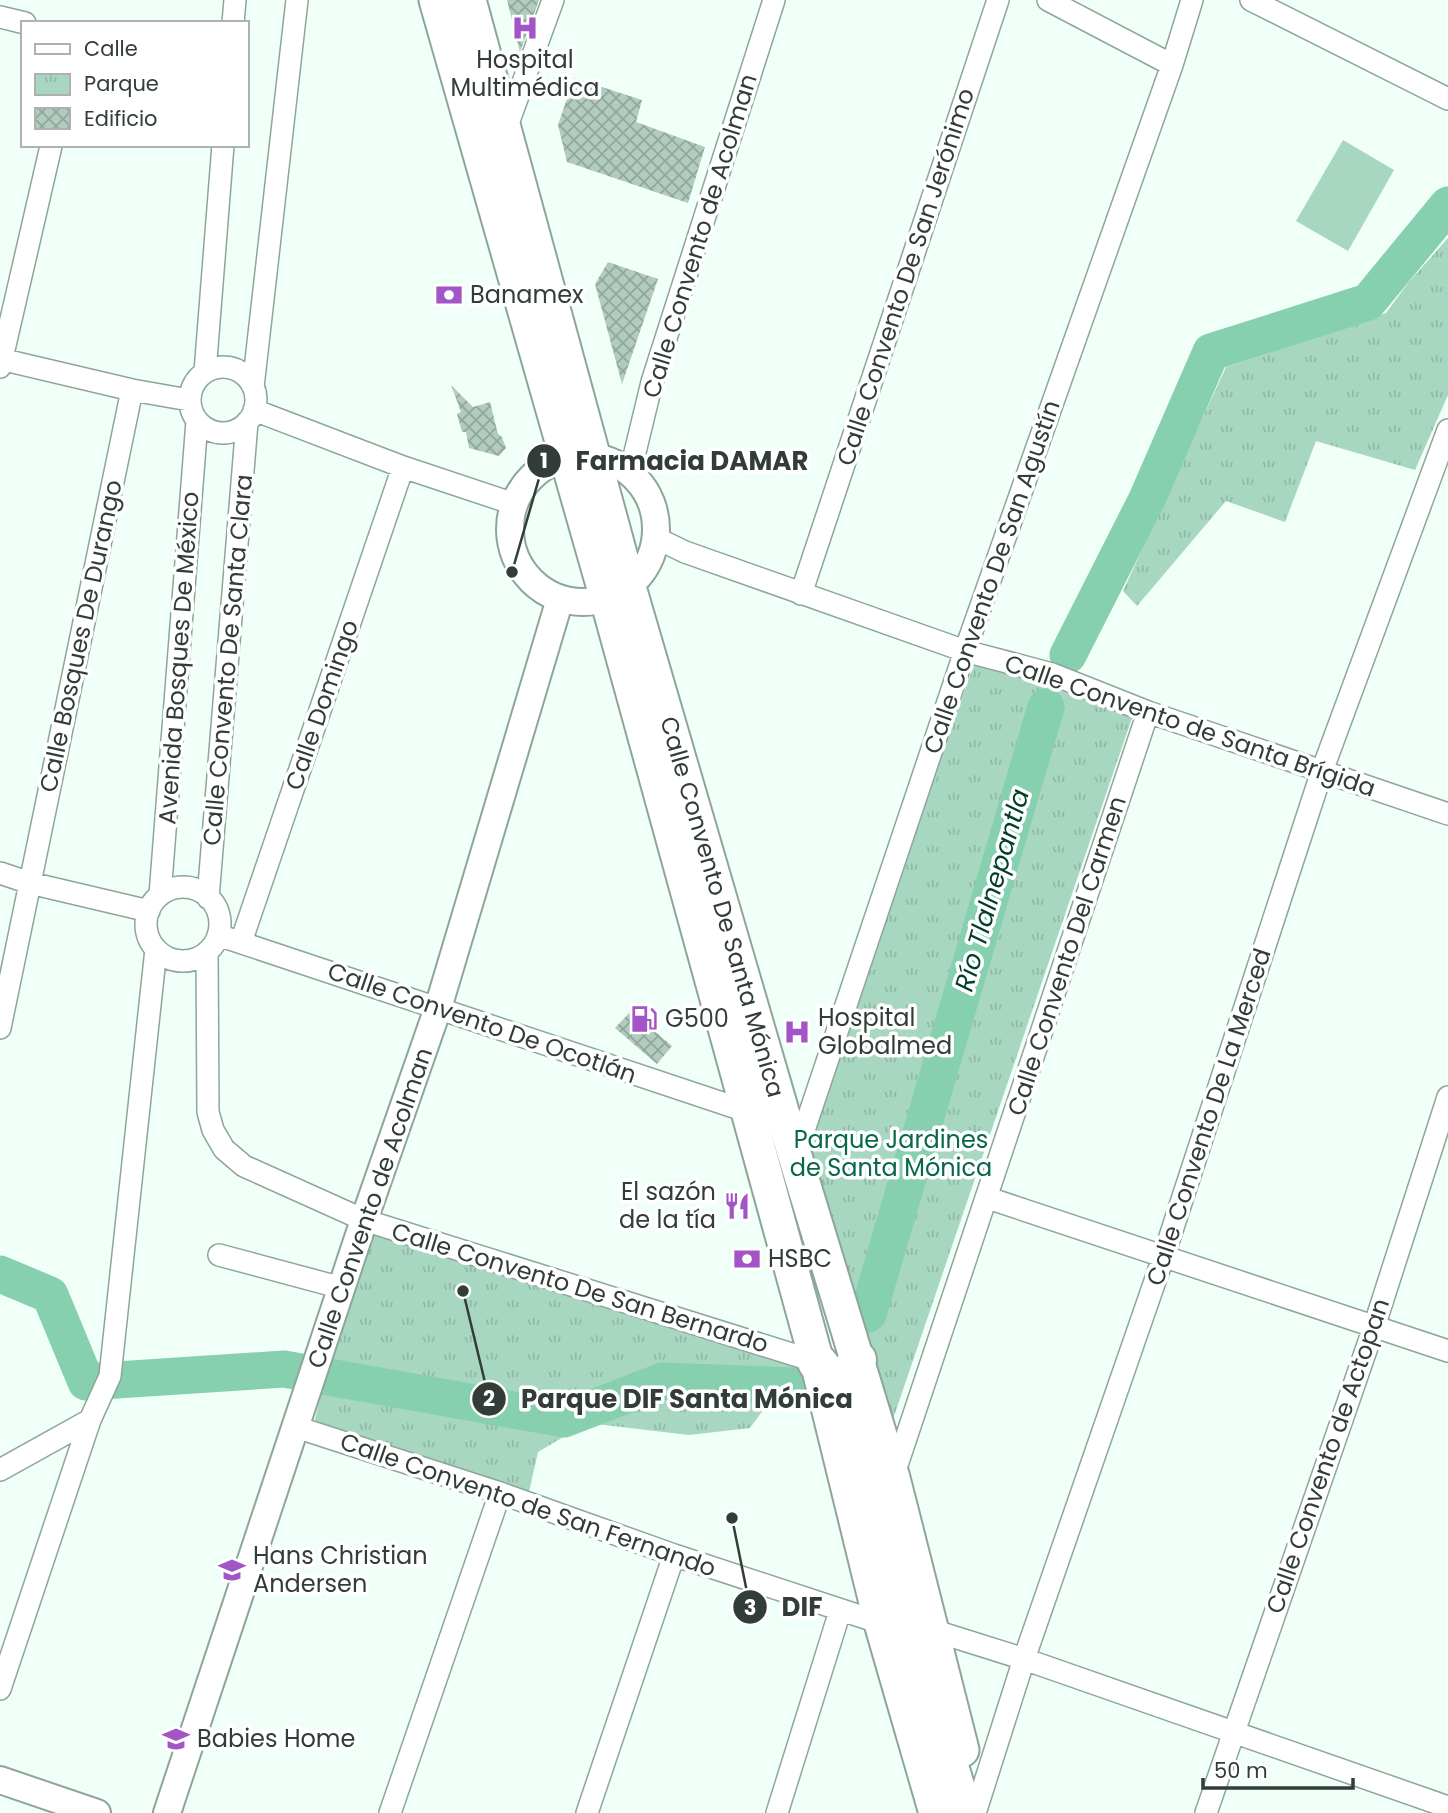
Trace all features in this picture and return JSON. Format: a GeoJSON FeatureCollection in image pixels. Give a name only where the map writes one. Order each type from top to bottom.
{"type":"FeatureCollection","features":[{"type":"Feature","properties":{"kind":"highway"},"geometry":{"type":"LineString","coordinates":[[848,1400],[857,1360]]}},
{"type":"Feature","properties":{"kind":"highway"},"geometry":{"type":"LineString","coordinates":[[817,1362],[848,1400],[906,1624],[973,1811]]}},
{"type":"Feature","properties":{"kind":"main road","name":"Calle Convento De Santa Mónica"},"geometry":{"type":"LineString","coordinates":[[436,0],[580,457],[618,593],[746,1111],[817,1362],[906,1624]]}},
{"type":"Feature","properties":{"kind":"main road","name":"Calle Convento De Santa Mónica"},"geometry":{"type":"LineString","coordinates":[[469,0],[504,134],[580,457]]}},
{"type":"Feature","properties":{"kind":"main road","name":"Calle Convento De Santa Mónica"},"geometry":{"type":"LineString","coordinates":[[618,593],[893,1478],[906,1624],[936,1813]]}},
{"type":"Feature","properties":{"kind":"street"},"geometry":{"type":"LineString","coordinates":[[233,21],[235,0]]}},
{"type":"Feature","properties":{"kind":"street"},"geometry":{"type":"LineString","coordinates":[[253,387],[241,373],[233,369],[214,368],[205,372],[194,384],[189,400],[192,415],[204,428],[222,433],[240,429],[251,416],[256,402],[253,387],[297,0]]}},
{"type":"Feature","properties":{"kind":"street"},"geometry":{"type":"LineString","coordinates":[[504,134],[553,0]]}},
{"type":"Feature","properties":{"kind":"street","name":"Calle Convento de Acolman"},"geometry":{"type":"LineString","coordinates":[[630,473],[652,382],[774,0]]}},
{"type":"Feature","properties":{"kind":"street","name":"Calle Convento De San Jerónimo"},"geometry":{"type":"LineString","coordinates":[[801,594],[998,0]]}},
{"type":"Feature","properties":{"kind":"street"},"geometry":{"type":"LineString","coordinates":[[1048,0],[1172,65]]}},
{"type":"Feature","properties":{"kind":"street","name":"Calle Convento De San Agustín"},"geometry":{"type":"LineString","coordinates":[[795,1156],[965,651],[1172,65],[1192,0]]}},
{"type":"Feature","properties":{"kind":"street"},"geometry":{"type":"LineString","coordinates":[[1251,0],[1448,99]]}},
{"type":"Feature","properties":{"kind":"street"},"geometry":{"type":"LineString","coordinates":[[0,18],[21,22]]}},
{"type":"Feature","properties":{"kind":"street"},"geometry":{"type":"LineString","coordinates":[[51,147],[1,362],[189,400]]}},
{"type":"Feature","properties":{"kind":"street"},"geometry":{"type":"LineString","coordinates":[[205,372],[223,147]]}},
{"type":"Feature","properties":{"kind":"street","name":"Calle Bosques De Durango"},"geometry":{"type":"LineString","coordinates":[[0,1028],[132,390]]}},
{"type":"Feature","properties":{"kind":"street"},"geometry":{"type":"LineString","coordinates":[[251,416],[514,504]]}},
{"type":"Feature","properties":{"kind":"street","name":"Calle Convento De Santa Clara"},"geometry":{"type":"LineString","coordinates":[[208,898],[251,416]]}},
{"type":"Feature","properties":{"kind":"street","name":"Avenida Bosques De México"},"geometry":{"type":"LineString","coordinates":[[154,903],[197,421]]}},
{"type":"Feature","properties":{"kind":"street","name":"Calle Convento De La Merced"},"geometry":{"type":"LineString","coordinates":[[973,1811],[1163,1258],[1322,771],[1448,430]]}},
{"type":"Feature","properties":{"kind":"street"},"geometry":{"type":"LineString","coordinates":[[580,457],[608,460],[630,473],[646,490],[657,522],[649,563],[618,593],[576,602],[545,592],[532,582],[521,569],[510,537],[514,504],[522,488],[549,464],[580,457]]}},
{"type":"Feature","properties":{"kind":"street","name":"Calle Domingo"},"geometry":{"type":"LineString","coordinates":[[241,942],[403,467]]}},
{"type":"Feature","properties":{"kind":"street","name":"Calle Convento de Santa Brígida"},"geometry":{"type":"LineString","coordinates":[[656,538],[685,552],[801,594],[965,651],[1059,677],[1148,712],[1448,814]]}},
{"type":"Feature","properties":{"kind":"street","name":"Calle Convento de Acolman"},"geometry":{"type":"LineString","coordinates":[[167,1813],[364,1220],[438,1008],[560,598]]}},
{"type":"Feature","properties":{"kind":"street","name":"Calle Convento Del Carmen"},"geometry":{"type":"LineString","coordinates":[[893,1478],[1148,712]]}},
{"type":"Feature","properties":{"kind":"street"},"geometry":{"type":"LineString","coordinates":[[0,873],[30,883],[154,903]]}},
{"type":"Feature","properties":{"kind":"street"},"geometry":{"type":"LineString","coordinates":[[174,888],[198,891],[208,898],[219,915],[213,943],[198,958],[181,961],[165,956],[156,949],[147,933],[146,919],[154,903],[174,888]]}},
{"type":"Feature","properties":{"kind":"street","name":"Calle Convento De Ocotlán"},"geometry":{"type":"LineString","coordinates":[[213,943],[241,942],[746,1111]]}},
{"type":"Feature","properties":{"kind":"street","name":"Calle Convento De San Bernardo"},"geometry":{"type":"LineString","coordinates":[[213,943],[208,1112],[213,1130],[224,1149],[244,1166],[364,1220],[817,1362]]}},
{"type":"Feature","properties":{"kind":"street"},"geometry":{"type":"LineString","coordinates":[[0,1689],[94,1411],[110,1376],[156,949]]}},
{"type":"Feature","properties":{"kind":"street","name":"Calle Convento de Actopan"},"geometry":{"type":"LineString","coordinates":[[1206,1813],[1374,1327],[1448,1097]]}},
{"type":"Feature","properties":{"kind":"street"},"geometry":{"type":"LineString","coordinates":[[988,1198],[1448,1351]]}},
{"type":"Feature","properties":{"kind":"street"},"geometry":{"type":"LineString","coordinates":[[219,1255],[342,1288]]}},
{"type":"Feature","properties":{"kind":"street"},"geometry":{"type":"LineString","coordinates":[[0,1469],[94,1411]]}},
{"type":"Feature","properties":{"kind":"street","name":"Calle Convento de San Fernando"},"geometry":{"type":"LineString","coordinates":[[296,1427],[500,1493],[840,1611],[906,1624],[1024,1659],[1447,1810]]}},
{"type":"Feature","properties":{"kind":"street"},"geometry":{"type":"LineString","coordinates":[[390,1813],[500,1493]]}},
{"type":"Feature","properties":{"kind":"street"},"geometry":{"type":"LineString","coordinates":[[587,1813],[674,1555]]}},
{"type":"Feature","properties":{"kind":"street"},"geometry":{"type":"LineString","coordinates":[[777,1813],[840,1611]]}},
{"type":"Feature","properties":{"kind":"street"},"geometry":{"type":"LineString","coordinates":[[0,1780],[97,1813]]}},
{"type":"Feature","properties":{"kind":"green space"},"geometry":{"type":"Polygon","coordinates":[[[1343,140],[1394,170],[1348,251],[1296,221],[1343,140]]]}},
{"type":"Feature","properties":{"kind":"green space"},"geometry":{"type":"Polygon","coordinates":[[[1448,238],[1448,395],[1415,470],[1316,441],[1285,522],[1226,501],[1137,606],[1123,591],[1226,367],[1386,313],[1408,283],[1448,238]]]}},
{"type":"Feature","properties":{"kind":"green space","name":"Parque Jardines de Santa Mónica"},"geometry":{"type":"Polygon","coordinates":[[[975,662],[1133,715],[891,1425],[798,1154],[975,662]]]}},
{"type":"Feature","properties":{"kind":"green space"},"geometry":{"type":"Polygon","coordinates":[[[364,1220],[795,1363],[808,1377],[811,1400],[766,1406],[750,1428],[689,1435],[587,1423],[538,1452],[529,1492],[314,1423],[364,1220]]]}},
{"type":"Feature","properties":{"kind":"building","name":"Hospital Multimédica"},"geometry":{"type":"Polygon","coordinates":[[[507,0],[539,0],[520,52],[507,0]]]}},
{"type":"Feature","properties":{"kind":"building"},"geometry":{"type":"Polygon","coordinates":[[[574,78],[642,100],[636,122],[705,147],[688,203],[567,162],[558,125],[574,78]]]}},
{"type":"Feature","properties":{"kind":"building"},"geometry":{"type":"Polygon","coordinates":[[[608,262],[658,279],[622,384],[595,284],[608,262]]]}},
{"type":"Feature","properties":{"kind":"building"},"geometry":{"type":"Polygon","coordinates":[[[451,385],[473,407],[490,402],[498,434],[506,448],[499,456],[469,448],[466,432],[462,432],[457,414],[461,412],[451,385]]]}},
{"type":"Feature","properties":{"kind":"building"},"geometry":{"type":"Polygon","coordinates":[[[631,1011],[672,1046],[657,1064],[615,1028],[631,1011]]]}},
{"type":"Feature","properties":{"kind":"waterway","name":"Río Tlalnepantla"},"geometry":{"type":"LineString","coordinates":[[1068,655],[1147,499],[1211,352],[1368,302],[1448,205]]}},
{"type":"Feature","properties":{"kind":"waterway","name":"Río Tlalnepantla"},"geometry":{"type":"LineString","coordinates":[[868,1314],[1046,707]]}},
{"type":"Feature","properties":{"kind":"waterway","name":"Río Tlalnepantla"},"geometry":{"type":"LineString","coordinates":[[0,1274],[50,1295],[86,1382],[284,1369],[564,1419],[663,1381],[793,1386]]}},
{"type":"Feature","properties":{"kind":"place","name":"Hospital Multimédica"},"geometry":{"type":"Point","coordinates":[525,28]}},
{"type":"Feature","properties":{"kind":"place","name":"Banamex"},"geometry":{"type":"Point","coordinates":[449,295]}},
{"type":"Feature","properties":{"kind":"place","name":"Farmacia DAMAR"},"geometry":{"type":"Point","coordinates":[512,572]}},
{"type":"Feature","properties":{"kind":"place","name":"G500"},"geometry":{"type":"Point","coordinates":[644,1019]}},
{"type":"Feature","properties":{"kind":"place","name":"Hospital Globalmed"},"geometry":{"type":"Point","coordinates":[797,1032]}},
{"type":"Feature","properties":{"kind":"place","name":"El sazón de la tía"},"geometry":{"type":"Point","coordinates":[737,1206]}},
{"type":"Feature","properties":{"kind":"place","name":"HSBC"},"geometry":{"type":"Point","coordinates":[747,1259]}},
{"type":"Feature","properties":{"kind":"place","name":"Parque DIF Santa Mónica"},"geometry":{"type":"Point","coordinates":[463,1291]}},
{"type":"Feature","properties":{"kind":"place","name":"DIF"},"geometry":{"type":"Point","coordinates":[732,1518]}},
{"type":"Feature","properties":{"kind":"place","name":"Hans Christian Andersen"},"geometry":{"type":"Point","coordinates":[232,1570]}},
{"type":"Feature","properties":{"kind":"place","name":"Babies Home"},"geometry":{"type":"Point","coordinates":[176,1739]}}]}
